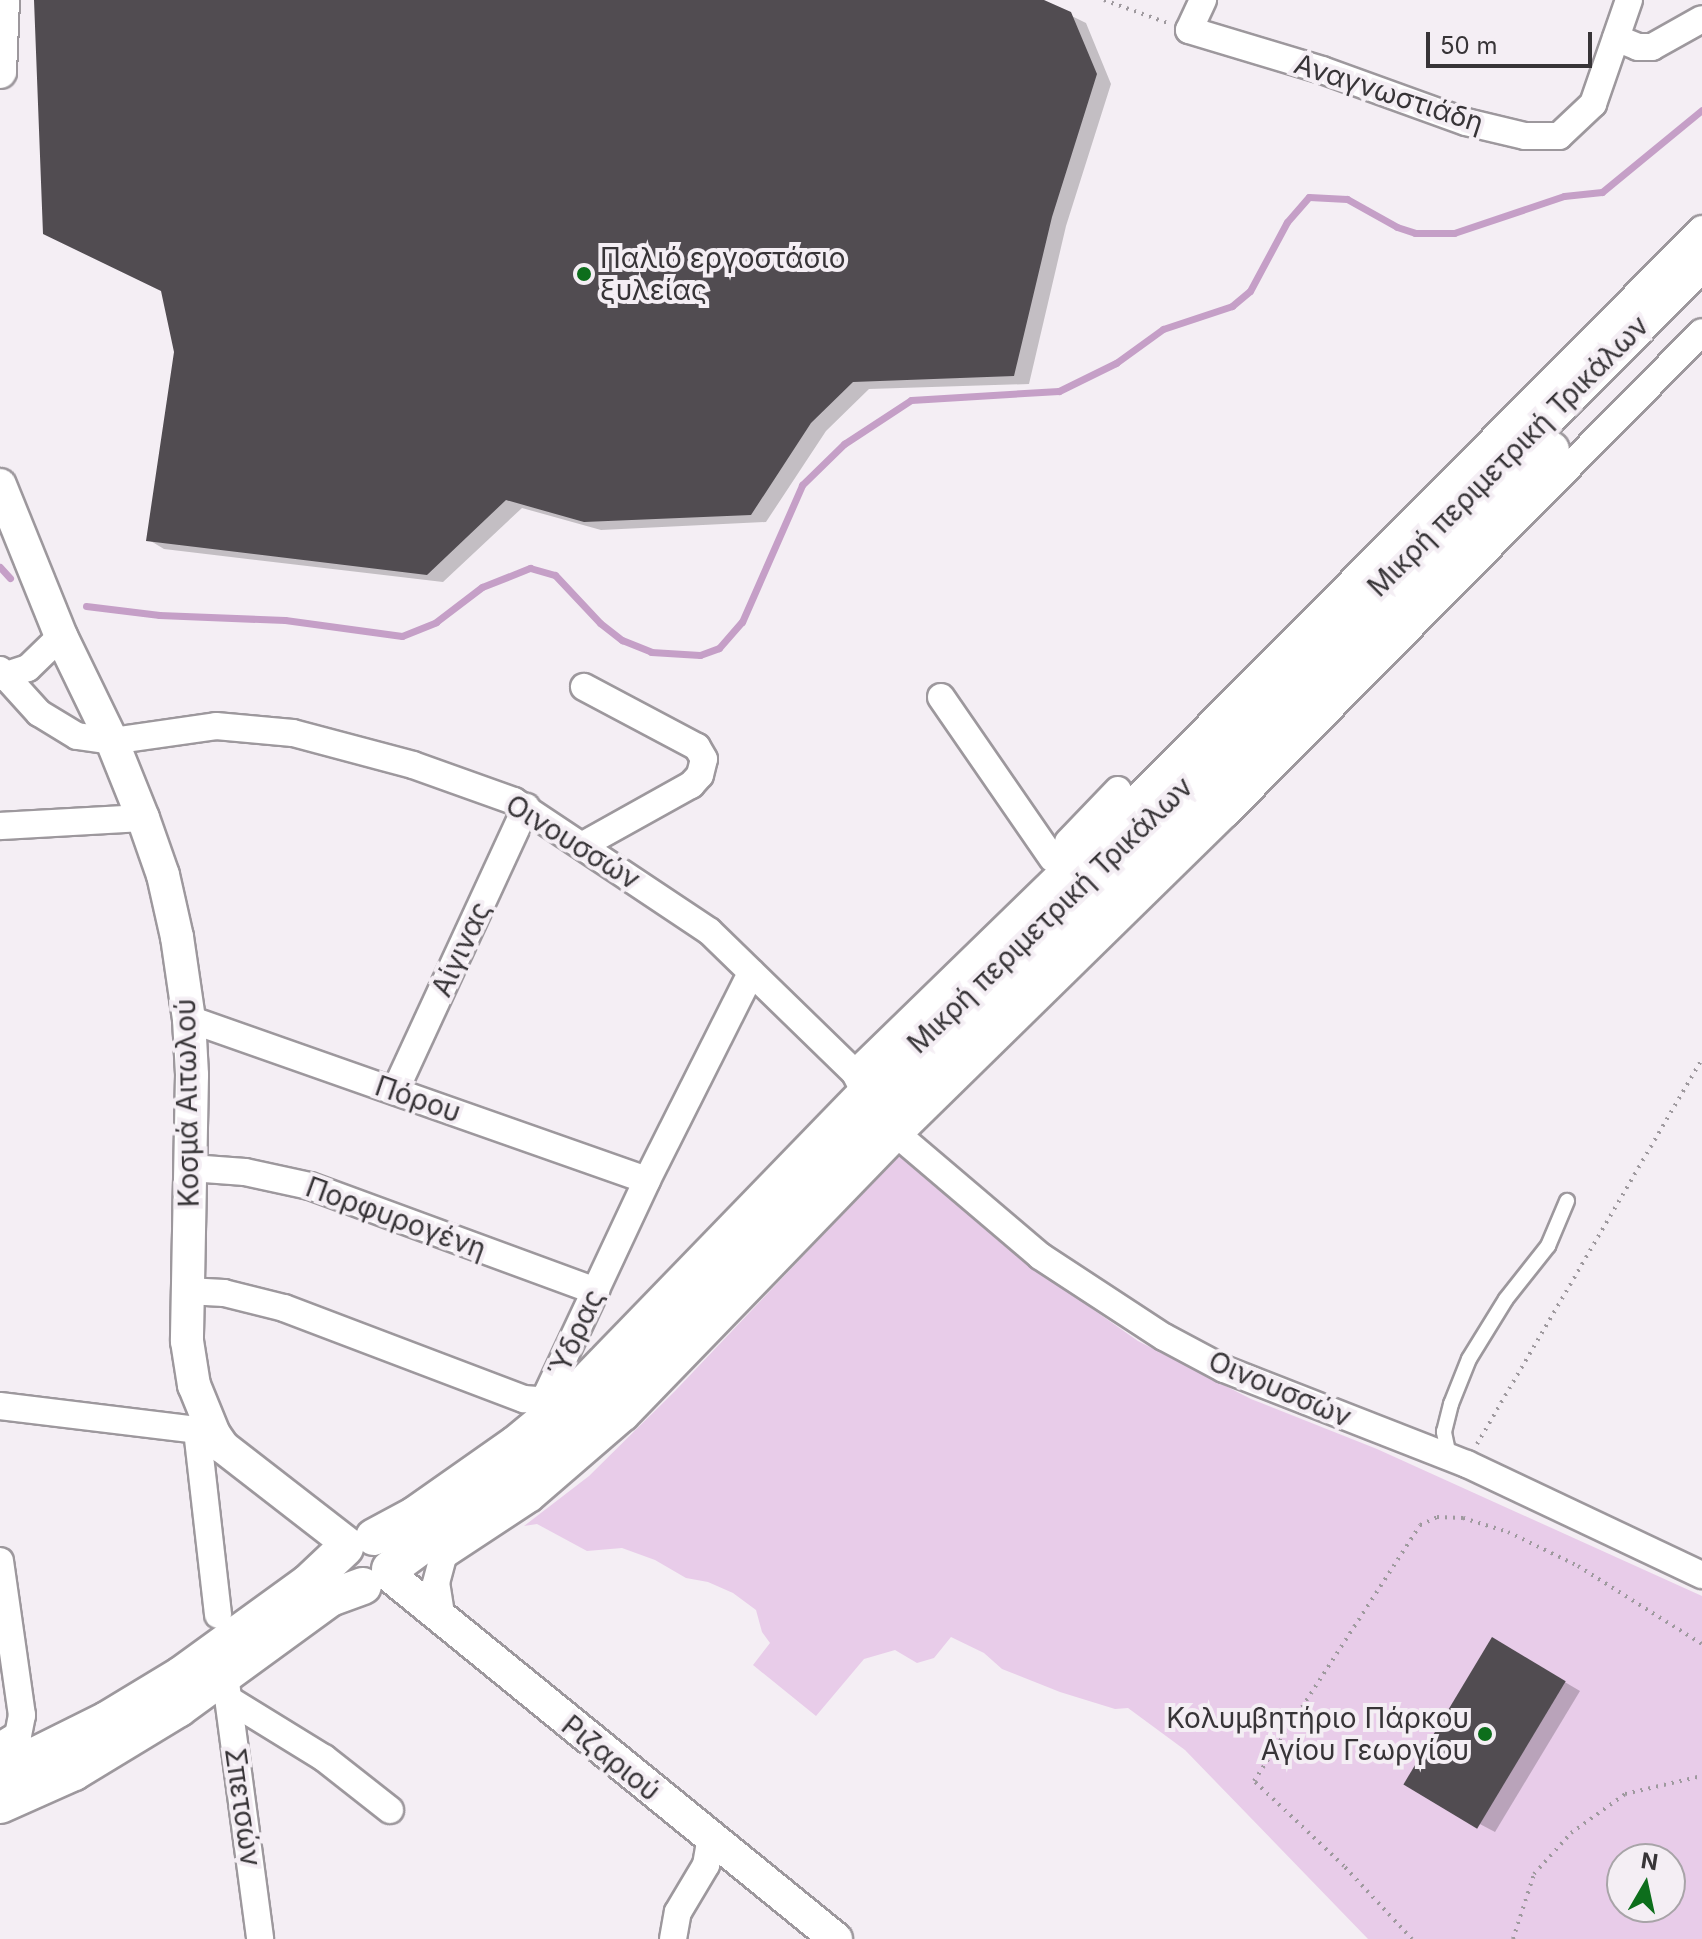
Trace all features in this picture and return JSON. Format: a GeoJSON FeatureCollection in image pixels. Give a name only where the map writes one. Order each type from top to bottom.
{"type":"FeatureCollection","features":[{"type":"Feature","properties":{"kind":"main road","name":"Μικρή περιμετρική Τρικάλων"},"geometry":{"type":"LineString","coordinates":[[0,1773],[107,1720],[181,1675],[308,1583],[356,1543],[415,1515],[556,1412],[856,1077],[1088,881],[1702,262]]}},
{"type":"Feature","properties":{"kind":"main road","name":"Μικρή περιμετρική Τρικάλων"},"geometry":{"type":"LineString","coordinates":[[0,1805],[74,1772],[178,1709],[226,1687],[330,1598],[380,1577],[537,1461],[607,1401],[890,1106],[1240,767],[1702,298]]}},
{"type":"Feature","properties":{"kind":"main road"},"geometry":{"type":"LineString","coordinates":[[356,1543],[389,1550],[380,1577]]}},
{"type":"Feature","properties":{"kind":"street"},"geometry":{"type":"LineString","coordinates":[[0,72],[3,0]]}},
{"type":"Feature","properties":{"kind":"street"},"geometry":{"type":"LineString","coordinates":[[1189,30],[1203,0]]}},
{"type":"Feature","properties":{"kind":"street"},"geometry":{"type":"LineString","coordinates":[[1629,0],[1616,38],[1638,47],[1652,47],[1702,19]]}},
{"type":"Feature","properties":{"kind":"street","name":"Αναγνωστιάδη"},"geometry":{"type":"LineString","coordinates":[[1189,30],[1322,70],[1466,122],[1525,136],[1559,136],[1585,114],[1593,104],[1616,38]]}},
{"type":"Feature","properties":{"kind":"street"},"geometry":{"type":"LineString","coordinates":[[856,1077],[1702,229]]}},
{"type":"Feature","properties":{"kind":"street"},"geometry":{"type":"LineString","coordinates":[[442,1620],[436,1583],[443,1556],[522,1504],[608,1433],[898,1135],[1226,814],[1702,332]]}},
{"type":"Feature","properties":{"kind":"street","name":"Κοσμά Αιτωλού"},"geometry":{"type":"LineString","coordinates":[[0,485],[61,636],[112,741],[143,818],[163,875],[177,937],[189,1019],[189,1363],[202,1424],[223,1447],[356,1543]]}},
{"type":"Feature","properties":{"kind":"street"},"geometry":{"type":"LineString","coordinates":[[2,675],[28,668],[61,636]]}},
{"type":"Feature","properties":{"kind":"street","name":"Οινουσσών"},"geometry":{"type":"LineString","coordinates":[[2,675],[39,713],[77,736],[112,741],[216,726],[293,733],[413,765],[526,807],[709,931],[856,1077]]}},
{"type":"Feature","properties":{"kind":"street"},"geometry":{"type":"LineString","coordinates":[[583,845],[691,785],[704,768],[697,747],[584,687]]}},
{"type":"Feature","properties":{"kind":"street"},"geometry":{"type":"LineString","coordinates":[[941,697],[1052,858]]}},
{"type":"Feature","properties":{"kind":"street"},"geometry":{"type":"LineString","coordinates":[[856,1077],[1052,858],[1118,790]]}},
{"type":"Feature","properties":{"kind":"street","name":"Αίγινας"},"geometry":{"type":"LineString","coordinates":[[395,1091],[526,807]]}},
{"type":"Feature","properties":{"kind":"street"},"geometry":{"type":"LineString","coordinates":[[0,826],[143,818]]}},
{"type":"Feature","properties":{"kind":"street","name":"Ύδρας"},"geometry":{"type":"LineString","coordinates":[[187,1291],[224,1293],[284,1308],[524,1399],[540,1400],[546,1396],[647,1180],[751,973]]}},
{"type":"Feature","properties":{"kind":"street","name":"Πόρου"},"geometry":{"type":"LineString","coordinates":[[189,1019],[647,1180]]}},
{"type":"Feature","properties":{"kind":"street","name":"Οινουσσών"},"geometry":{"type":"LineString","coordinates":[[898,1135],[1040,1256],[1164,1337],[1224,1369],[1458,1460],[1702,1575]]}},
{"type":"Feature","properties":{"kind":"street","name":"Πορφυρογένη"},"geometry":{"type":"LineString","coordinates":[[191,1168],[257,1174],[310,1186],[596,1291]]}},
{"type":"Feature","properties":{"kind":"street"},"geometry":{"type":"LineString","coordinates":[[0,1406],[202,1424],[218,1615]]}},
{"type":"Feature","properties":{"kind":"street"},"geometry":{"type":"LineString","coordinates":[[0,1746],[21,1730],[17,1659],[1,1570]]}},
{"type":"Feature","properties":{"kind":"street","name":"Ριζαριού"},"geometry":{"type":"LineString","coordinates":[[380,1577],[442,1620],[711,1837],[826,1936]]}},
{"type":"Feature","properties":{"kind":"street"},"geometry":{"type":"LineString","coordinates":[[226,1687],[390,1810]]}},
{"type":"Feature","properties":{"kind":"street","name":"Σπετσών"},"geometry":{"type":"LineString","coordinates":[[226,1687],[260,1939]]}},
{"type":"Feature","properties":{"kind":"street"},"geometry":{"type":"LineString","coordinates":[[673,1939],[678,1912],[706,1865],[711,1837]]}},
{"type":"Feature","properties":{"kind":"lane"},"geometry":{"type":"LineString","coordinates":[[1458,1460],[1444,1432],[1451,1404],[1469,1359],[1506,1299],[1548,1246],[1567,1201]]}},
{"type":"Feature","properties":{"kind":"path"},"geometry":{"type":"LineString","coordinates":[[1104,0],[1189,30]]}},
{"type":"Feature","properties":{"kind":"path"},"geometry":{"type":"LineString","coordinates":[[1458,1460],[1702,1059]]}},
{"type":"Feature","properties":{"kind":"path"},"geometry":{"type":"LineString","coordinates":[[1412,1939],[1344,1866],[1254,1781],[1420,1525],[1437,1517],[1463,1518],[1508,1532],[1578,1566],[1702,1644]]}},
{"type":"Feature","properties":{"kind":"path"},"geometry":{"type":"LineString","coordinates":[[1513,1939],[1534,1874],[1571,1833],[1625,1794],[1702,1776]]}},
{"type":"Feature","properties":{"kind":"shaded area"},"geometry":{"type":"Polygon","coordinates":[[[899,1155],[1017,1256],[1138,1341],[1251,1399],[1377,1449],[1702,1596],[1702,1939],[1368,1939],[1185,1750],[1128,1708],[1115,1709],[1060,1692],[1002,1669],[984,1653],[951,1637],[934,1658],[917,1663],[895,1650],[864,1659],[816,1716],[753,1665],[770,1643],[762,1632],[756,1610],[733,1593],[708,1582],[686,1578],[655,1560],[622,1548],[587,1551],[537,1524],[524,1526],[589,1476],[675,1391],[899,1155]]]}},
{"type":"Feature","properties":{"kind":"building","name":"Παλιό εργοστάσιο ξυλείας"},"geometry":{"type":"Polygon","coordinates":[[[34,0],[1044,0],[1071,12],[1097,74],[1052,217],[1014,376],[853,382],[811,423],[751,515],[584,522],[506,500],[427,575],[146,541],[174,352],[161,291],[43,234],[34,0]]]}},
{"type":"Feature","properties":{"kind":"building","name":"Κολυμβητήριο Πάρκου Αγίου Γεωργίου"},"geometry":{"type":"Polygon","coordinates":[[[1492,1637],[1566,1681],[1477,1829],[1403,1784],[1492,1637]]]}},
{"type":"Feature","properties":{"kind":"waterway"},"geometry":{"type":"LineString","coordinates":[[86,606],[159,615],[285,620],[402,636],[436,622],[482,587],[530,568],[555,575],[600,623],[622,640],[651,652],[700,655],[719,648],[742,622],[802,485],[844,444],[911,400],[1059,391],[1116,363],[1163,329],[1232,306],[1250,291],[1287,222],[1309,197],[1347,199],[1397,227],[1415,233],[1454,233],[1564,196],[1602,192],[1702,110]]}},
{"type":"Feature","properties":{"kind":"waterway"},"geometry":{"type":"LineString","coordinates":[[0,567],[10,578]]}},
{"type":"Feature","properties":{"kind":"place","name":"Παλιό εργοστάσιο ξυλείας"},"geometry":{"type":"Point","coordinates":[584,274]}},
{"type":"Feature","properties":{"kind":"place","name":"Κολυμβητήριο Πάρκου Αγίου Γεωργίου"},"geometry":{"type":"Point","coordinates":[1485,1734]}}]}
